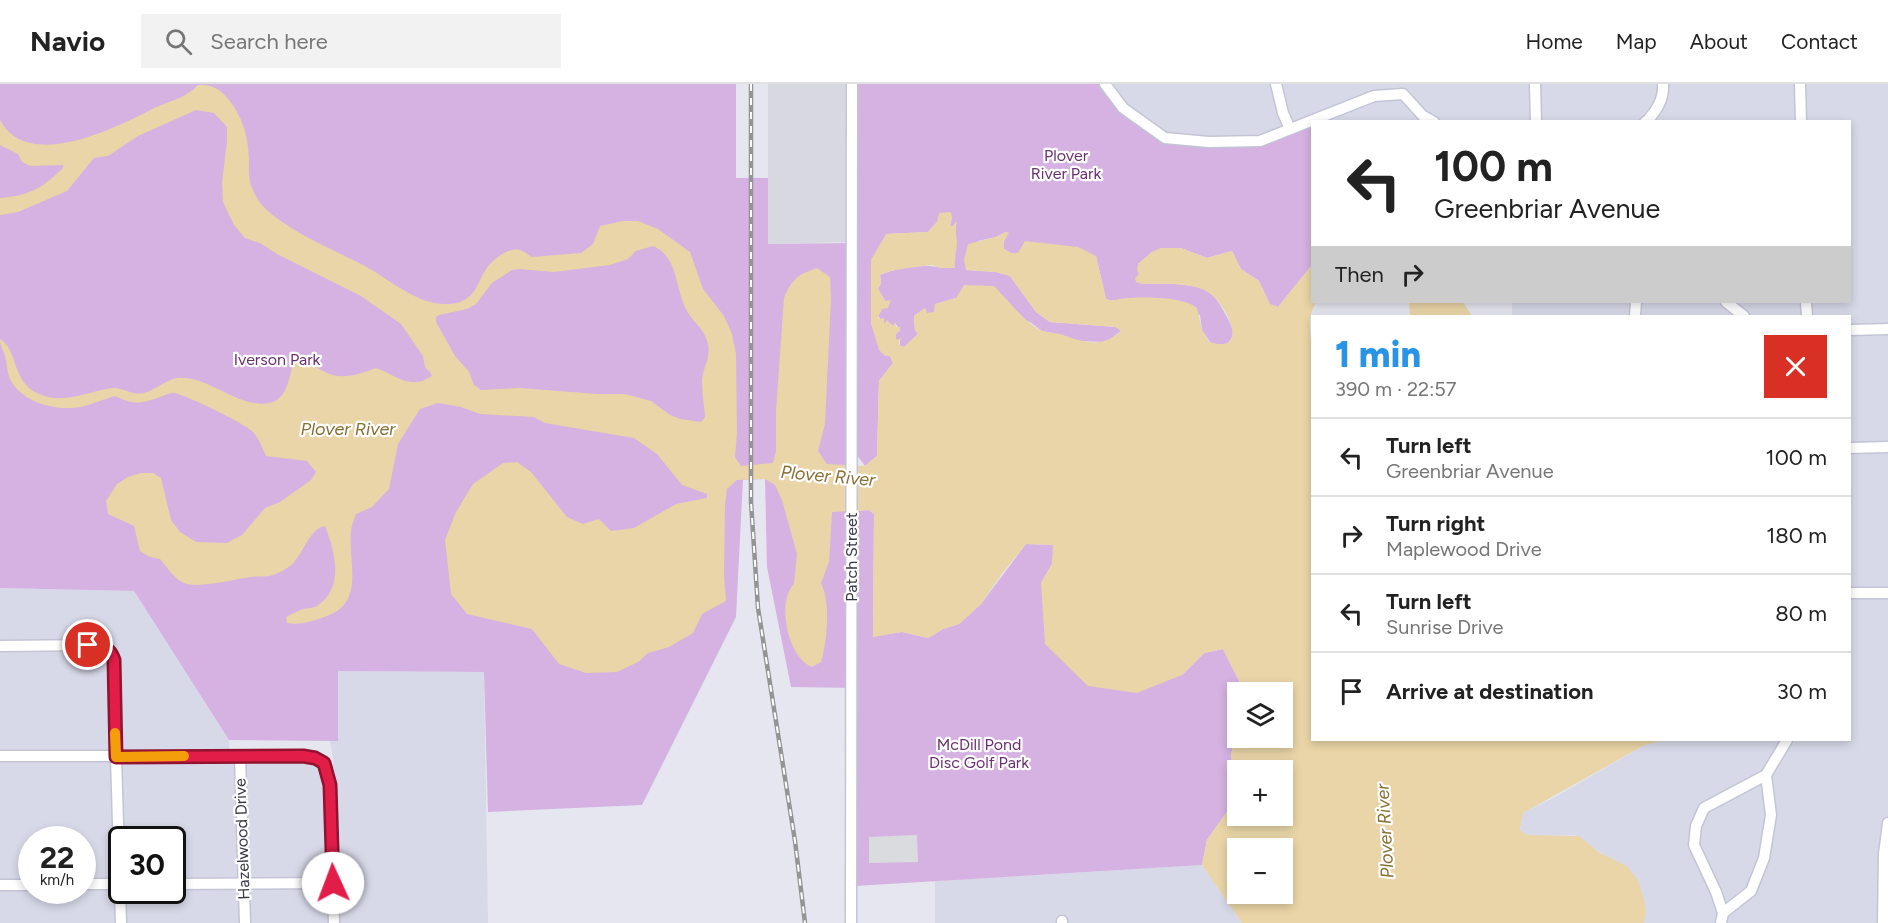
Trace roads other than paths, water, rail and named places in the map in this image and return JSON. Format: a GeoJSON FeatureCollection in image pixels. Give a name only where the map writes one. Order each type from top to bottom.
{"type":"FeatureCollection","features":[{"type":"Feature","properties":{"kind":"street","name":"Patch Street"},"geometry":{"type":"LineString","coordinates":[[851,923],[852,84]]}},
{"type":"Feature","properties":{"kind":"street"},"geometry":{"type":"LineString","coordinates":[[1105,84],[1123,108],[1165,138],[1209,142],[1260,141],[1311,121]]}},
{"type":"Feature","properties":{"kind":"street"},"geometry":{"type":"LineString","coordinates":[[1276,84],[1282,113],[1290,129]]}},
{"type":"Feature","properties":{"kind":"street"},"geometry":{"type":"LineString","coordinates":[[1535,84],[1536,120]]}},
{"type":"Feature","properties":{"kind":"street"},"geometry":{"type":"LineString","coordinates":[[1647,120],[1656,111],[1663,95],[1663,84]]}},
{"type":"Feature","properties":{"kind":"street"},"geometry":{"type":"LineString","coordinates":[[1800,84],[1801,120]]}},
{"type":"Feature","properties":{"kind":"street"},"geometry":{"type":"LineString","coordinates":[[1313,120],[1374,96],[1403,89],[1423,116],[1430,120]]}},
{"type":"Feature","properties":{"kind":"street"},"geometry":{"type":"LineString","coordinates":[[1727,303],[1743,315]]}},
{"type":"Feature","properties":{"kind":"street"},"geometry":{"type":"LineString","coordinates":[[1851,330],[1888,329]]}},
{"type":"Feature","properties":{"kind":"street"},"geometry":{"type":"LineString","coordinates":[[1851,448],[1888,447]]}},
{"type":"Feature","properties":{"kind":"street"},"geometry":{"type":"LineString","coordinates":[[1851,593],[1888,593]]}},
{"type":"Feature","properties":{"kind":"street"},"geometry":{"type":"LineString","coordinates":[[0,646],[101,646],[108,649],[113,656],[118,826]]}},
{"type":"Feature","properties":{"kind":"street"},"geometry":{"type":"LineString","coordinates":[[1766,775],[1771,815],[1764,858],[1751,891],[1722,918],[1716,892],[1694,845],[1696,826],[1704,808],[1766,775],[1786,741]]}},
{"type":"Feature","properties":{"kind":"street"},"geometry":{"type":"LineString","coordinates":[[0,756],[303,756],[315,758],[324,763],[330,785],[334,923]]}},
{"type":"Feature","properties":{"kind":"street","name":"Hazelwood Drive"},"geometry":{"type":"LineString","coordinates":[[240,756],[245,923]]}},
{"type":"Feature","properties":{"kind":"street"},"geometry":{"type":"LineString","coordinates":[[1883,923],[1884,854],[1888,823]]}},
{"type":"Feature","properties":{"kind":"street"},"geometry":{"type":"LineString","coordinates":[[186,884],[333,883]]}},
{"type":"Feature","properties":{"kind":"street"},"geometry":{"type":"LineString","coordinates":[[0,885],[18,885]]}},
{"type":"Feature","properties":{"kind":"street"},"geometry":{"type":"LineString","coordinates":[[121,904],[121,923]]}},
{"type":"Feature","properties":{"kind":"water","name":"Plover River"},"geometry":{"type":"Polygon","coordinates":[[[198,85],[216,88],[229,100],[241,121],[246,135],[251,186],[267,210],[305,236],[363,265],[404,291],[426,301],[449,304],[466,299],[475,290],[489,265],[508,251],[516,249],[532,257],[581,253],[593,244],[600,226],[623,221],[638,221],[658,229],[690,252],[703,289],[724,316],[732,334],[736,354],[735,457],[741,466],[773,463],[776,451],[776,411],[784,298],[796,278],[817,268],[830,277],[831,299],[825,424],[818,451],[827,464],[865,466],[877,456],[879,381],[893,363],[890,356],[884,355],[879,350],[871,323],[871,260],[886,234],[928,232],[937,222],[939,213],[951,212],[950,226],[957,221],[955,268],[941,268],[932,265],[890,271],[880,275],[881,283],[878,289],[885,301],[891,300],[888,308],[882,309],[878,317],[879,319],[884,318],[884,324],[887,320],[893,326],[896,322],[896,327],[900,327],[896,340],[902,338],[899,342],[900,346],[904,347],[918,334],[915,330],[914,316],[925,308],[927,313],[934,312],[935,304],[956,298],[964,285],[994,286],[1023,317],[1044,332],[1099,342],[1114,337],[1121,331],[1116,327],[1050,322],[1036,312],[1010,276],[996,272],[966,270],[964,260],[968,244],[1006,232],[1009,233],[1004,241],[1004,249],[1011,253],[1018,253],[1025,241],[1078,247],[1096,256],[1106,299],[1155,298],[1191,304],[1197,308],[1202,330],[1209,342],[1222,344],[1230,341],[1233,335],[1227,316],[1215,298],[1208,292],[1193,287],[1136,282],[1135,278],[1139,274],[1138,264],[1152,252],[1161,248],[1181,248],[1207,258],[1232,251],[1241,269],[1259,281],[1270,304],[1278,307],[1311,266],[1311,303],[1316,303],[1310,324],[1311,741],[1660,741],[1643,746],[1523,813],[1520,830],[1527,835],[1579,836],[1600,853],[1627,866],[1638,880],[1644,899],[1646,911],[1644,923],[1242,923],[1229,904],[1293,904],[1293,838],[1227,838],[1227,901],[1202,865],[1207,840],[1227,812],[1227,826],[1293,826],[1293,760],[1232,760],[1231,754],[1233,748],[1293,748],[1293,682],[1240,682],[1223,649],[1204,653],[1182,675],[1137,693],[1088,686],[1045,644],[1041,583],[1052,564],[1053,545],[1026,544],[981,604],[959,624],[943,629],[928,638],[902,632],[873,637],[874,514],[869,510],[832,512],[829,562],[821,583],[827,611],[825,644],[821,662],[812,667],[804,662],[797,653],[787,629],[786,603],[794,584],[797,554],[782,500],[775,485],[765,479],[737,480],[727,489],[725,504],[726,601],[702,614],[693,633],[669,647],[648,653],[638,662],[617,672],[586,673],[559,664],[532,629],[467,614],[451,594],[445,540],[456,512],[473,484],[503,463],[517,462],[531,472],[567,517],[583,524],[599,519],[611,531],[634,528],[676,504],[707,498],[707,494],[682,485],[657,454],[634,438],[545,423],[534,417],[480,414],[461,407],[438,403],[420,409],[398,444],[389,489],[372,507],[356,514],[351,530],[352,582],[350,593],[346,603],[337,611],[310,622],[287,623],[286,617],[303,609],[317,606],[326,598],[331,589],[335,569],[334,558],[325,526],[319,528],[310,537],[290,566],[274,575],[196,585],[182,582],[160,559],[150,557],[140,551],[134,526],[108,514],[106,501],[117,484],[141,473],[153,473],[161,478],[171,520],[180,532],[196,542],[227,543],[242,535],[265,508],[280,502],[311,480],[316,472],[307,461],[266,456],[257,437],[247,427],[179,394],[171,393],[137,402],[115,396],[76,408],[53,407],[36,402],[21,393],[10,379],[0,339],[10,351],[23,381],[37,393],[56,398],[113,388],[144,393],[177,378],[189,378],[201,381],[237,398],[261,404],[273,402],[282,395],[290,377],[294,359],[308,361],[331,375],[338,376],[357,374],[376,368],[410,382],[432,376],[425,367],[423,356],[401,324],[361,296],[277,254],[260,243],[245,238],[234,225],[223,202],[222,183],[227,127],[214,113],[196,110],[138,136],[108,156],[94,158],[67,191],[18,212],[0,215],[0,198],[35,190],[63,168],[63,165],[30,166],[22,162],[18,154],[0,145],[0,120],[13,135],[31,143],[52,145],[97,134],[183,96],[198,85]],[[653,246],[636,251],[628,259],[610,265],[554,272],[512,270],[492,283],[476,304],[467,309],[439,315],[436,317],[436,322],[455,356],[469,372],[474,385],[481,390],[520,388],[625,394],[651,401],[670,415],[680,419],[701,422],[705,417],[702,380],[708,344],[682,301],[675,273],[667,257],[653,246]]]}},
{"type":"Feature","properties":{"kind":"water"},"geometry":{"type":"Polygon","coordinates":[[[1409,303],[1464,303],[1471,315],[1410,315],[1409,303]]]}},
{"type":"Feature","properties":{"kind":"railway"},"geometry":{"type":"LineString","coordinates":[[751,84],[751,502],[758,608],[795,841],[805,923]]}},
{"type":"Feature","properties":{"kind":"park label","name":"Plover River Park"},"geometry":{"type":"Point","coordinates":[1066,164]}},
{"type":"Feature","properties":{"kind":"park label","name":"Iverson Park"},"geometry":{"type":"Point","coordinates":[277,359]}},
{"type":"Feature","properties":{"kind":"park label","name":"McDill Pond Disc Golf Park"},"geometry":{"type":"Point","coordinates":[979,753]}}]}
